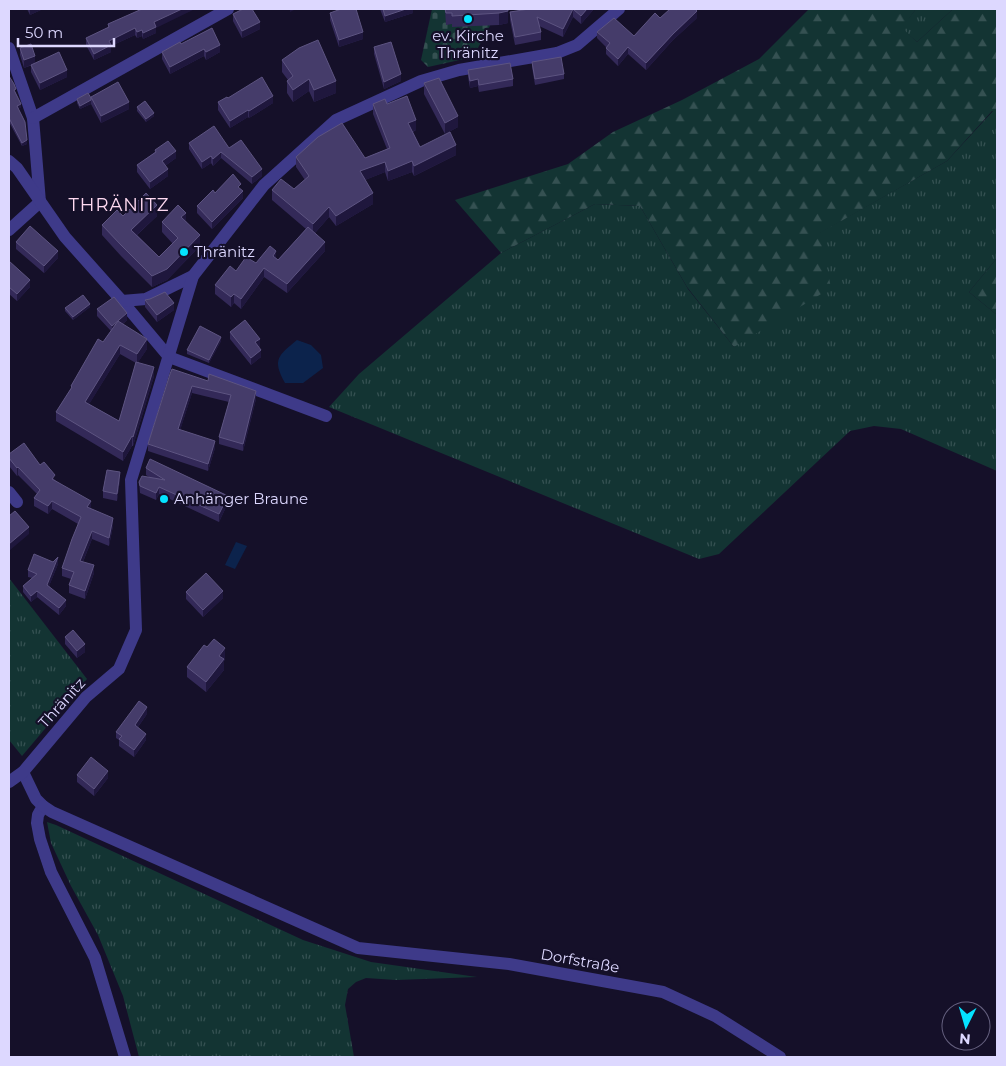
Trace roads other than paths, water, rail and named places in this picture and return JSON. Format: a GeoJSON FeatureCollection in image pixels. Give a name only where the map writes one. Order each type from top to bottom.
{"type":"FeatureCollection","features":[{"type":"Feature","properties":{"kind":"street"},"geometry":{"type":"LineString","coordinates":[[33,118],[228,9]]}},
{"type":"Feature","properties":{"kind":"street","name":"Thränitz"},"geometry":{"type":"LineString","coordinates":[[9,782],[23,772],[86,697],[119,669],[136,630],[131,480],[194,276],[264,185],[336,120],[421,81],[459,70],[557,53],[577,45],[609,13],[619,9]]}},
{"type":"Feature","properties":{"kind":"street"},"geometry":{"type":"LineString","coordinates":[[9,48],[33,118],[40,202]]}},
{"type":"Feature","properties":{"kind":"street"},"geometry":{"type":"LineString","coordinates":[[9,161],[17,168],[65,237],[169,357],[326,416]]}},
{"type":"Feature","properties":{"kind":"street"},"geometry":{"type":"LineString","coordinates":[[9,230],[40,202]]}},
{"type":"Feature","properties":{"kind":"street","name":"Thränitz"},"geometry":{"type":"LineString","coordinates":[[122,301],[146,299],[194,276]]}},
{"type":"Feature","properties":{"kind":"street"},"geometry":{"type":"LineString","coordinates":[[23,772],[36,799],[43,806],[38,815],[37,823],[40,839],[51,872],[95,958],[125,1057]]}},
{"type":"Feature","properties":{"kind":"street","name":"Dorfstraße"},"geometry":{"type":"LineString","coordinates":[[43,806],[60,816],[358,948],[509,964],[663,992],[714,1016],[780,1057]]}},
{"type":"Feature","properties":{"kind":"water"},"geometry":{"type":"Polygon","coordinates":[[[297,340],[311,345],[321,355],[323,368],[303,383],[285,383],[279,368],[279,358],[297,340]]]}},
{"type":"Feature","properties":{"kind":"water"},"geometry":{"type":"Polygon","coordinates":[[[236,542],[247,546],[235,569],[225,565],[236,542]]]}},
{"type":"Feature","properties":{"kind":"place","name":"ev. Kirche Thränitz"},"geometry":{"type":"Point","coordinates":[468,19]}},
{"type":"Feature","properties":{"kind":"place","name":"Thränitz"},"geometry":{"type":"Point","coordinates":[184,252]}},
{"type":"Feature","properties":{"kind":"place","name":"Anhänger Braune"},"geometry":{"type":"Point","coordinates":[164,499]}},
{"type":"Feature","properties":{"kind":"district","name":"THRÄNITZ"},"geometry":{"type":"Point","coordinates":[119,205]}}]}
